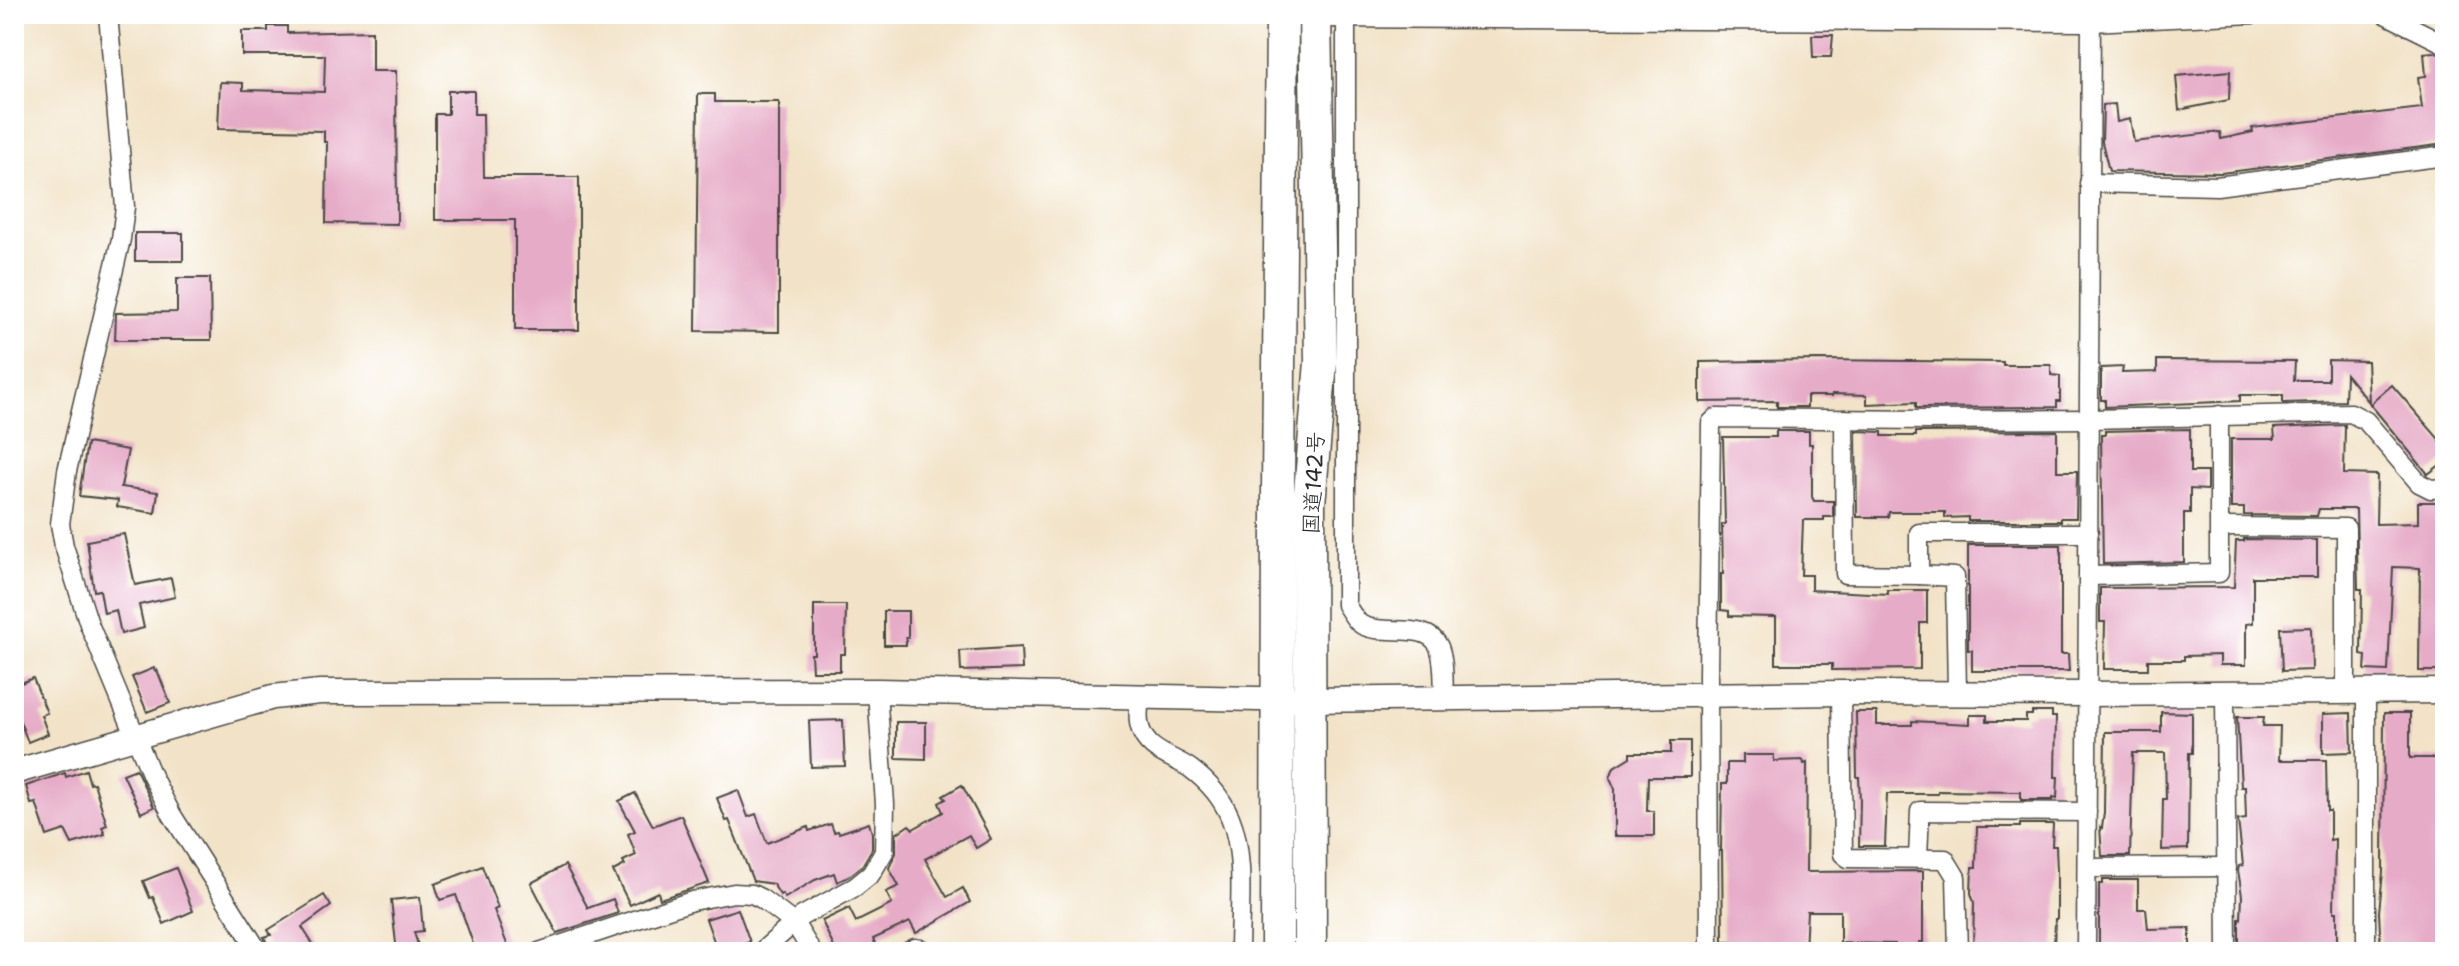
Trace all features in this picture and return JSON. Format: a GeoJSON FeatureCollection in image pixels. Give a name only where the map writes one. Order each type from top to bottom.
{"type":"FeatureCollection","features":[{"type":"Feature","properties":{"kind":"highway","name":"国道142号"},"geometry":{"type":"LineString","coordinates":[[1282,14],[1278,487],[1310,952]]}},
{"type":"Feature","properties":{"kind":"highway","name":"国道142号"},"geometry":{"type":"LineString","coordinates":[[1277,952],[1321,362],[1330,16]]}},
{"type":"Feature","properties":{"kind":"street"},"geometry":{"type":"LineString","coordinates":[[108,14],[125,207],[121,239],[67,471],[60,524],[89,624],[152,776],[172,815],[259,952]]}},
{"type":"Feature","properties":{"kind":"street"},"geometry":{"type":"LineString","coordinates":[[1444,698],[1443,662],[1431,636],[1421,632],[1363,626],[1346,605],[1330,16],[2091,18],[2253,14]]}},
{"type":"Feature","properties":{"kind":"street"},"geometry":{"type":"LineString","coordinates":[[2385,14],[2445,44]]}},
{"type":"Feature","properties":{"kind":"street"},"geometry":{"type":"LineString","coordinates":[[2086,952],[2091,18]]}},
{"type":"Feature","properties":{"kind":"street"},"geometry":{"type":"LineString","coordinates":[[2089,183],[2217,186],[2445,156]]}},
{"type":"Feature","properties":{"kind":"street"},"geometry":{"type":"LineString","coordinates":[[1709,952],[1711,423],[1716,418],[2089,419],[2351,413],[2366,421],[2419,483],[2431,489],[2445,488]]}},
{"type":"Feature","properties":{"kind":"street"},"geometry":{"type":"LineString","coordinates":[[2090,576],[2219,573],[2219,415]]}},
{"type":"Feature","properties":{"kind":"street"},"geometry":{"type":"LineString","coordinates":[[1844,419],[1845,574],[1955,577],[1957,692]]}},
{"type":"Feature","properties":{"kind":"street"},"geometry":{"type":"LineString","coordinates":[[2220,527],[2346,528],[2366,952]]}},
{"type":"Feature","properties":{"kind":"street"},"geometry":{"type":"LineString","coordinates":[[1919,575],[1919,533],[2089,533]]}},
{"type":"Feature","properties":{"kind":"street"},"geometry":{"type":"LineString","coordinates":[[761,952],[802,916],[855,887],[871,874],[884,852],[885,804],[877,691]]}},
{"type":"Feature","properties":{"kind":"street"},"geometry":{"type":"LineString","coordinates":[[14,772],[273,697],[320,692],[877,691],[1294,700],[1957,692],[2445,691]]}},
{"type":"Feature","properties":{"kind":"street"},"geometry":{"type":"LineString","coordinates":[[1841,693],[1843,854],[1848,858],[1945,859],[1956,877],[1958,952]]}},
{"type":"Feature","properties":{"kind":"street"},"geometry":{"type":"LineString","coordinates":[[2225,693],[2227,952]]}},
{"type":"Feature","properties":{"kind":"street"},"geometry":{"type":"LineString","coordinates":[[1140,696],[1140,729],[1148,742],[1206,782],[1230,816],[1239,850],[1239,952]]}},
{"type":"Feature","properties":{"kind":"street"},"geometry":{"type":"LineString","coordinates":[[1918,858],[1920,811],[2087,812]]}},
{"type":"Feature","properties":{"kind":"street"},"geometry":{"type":"LineString","coordinates":[[2087,868],[2227,867]]}},
{"type":"Feature","properties":{"kind":"street"},"geometry":{"type":"LineString","coordinates":[[539,952],[692,901],[734,893],[752,894],[762,899],[795,924],[812,952]]}},
{"type":"Feature","properties":{"kind":"street"},"geometry":{"type":"LineString","coordinates":[[907,952],[915,948],[924,952]]}},
{"type":"Feature","properties":{"kind":"building"},"geometry":{"type":"Polygon","coordinates":[[[268,26],[287,26],[287,33],[372,31],[372,71],[396,71],[397,224],[326,223],[327,142],[324,142],[324,131],[218,129],[220,82],[243,83],[243,90],[324,92],[325,55],[242,55],[242,31],[268,31],[268,26]]]}},
{"type":"Feature","properties":{"kind":"building"},"geometry":{"type":"Polygon","coordinates":[[[1812,35],[1833,35],[1831,57],[1813,57],[1812,35]]]}},
{"type":"Feature","properties":{"kind":"building"},"geometry":{"type":"Polygon","coordinates":[[[2424,53],[2445,56],[2445,144],[2221,173],[2109,171],[2102,142],[2103,105],[2115,104],[2117,122],[2130,119],[2134,142],[2220,132],[2221,139],[2253,132],[2252,128],[2422,108],[2418,77],[2426,76],[2424,53]]]}},
{"type":"Feature","properties":{"kind":"building"},"geometry":{"type":"Polygon","coordinates":[[[2230,71],[2229,100],[2179,110],[2176,76],[2230,71]]]}},
{"type":"Feature","properties":{"kind":"building"},"geometry":{"type":"Polygon","coordinates":[[[448,91],[474,91],[474,114],[483,114],[484,177],[579,177],[579,330],[515,330],[515,220],[435,220],[435,114],[448,114],[448,91]]]}},
{"type":"Feature","properties":{"kind":"building"},"geometry":{"type":"Polygon","coordinates":[[[698,94],[715,94],[715,102],[779,102],[779,332],[696,331],[698,94]]]}},
{"type":"Feature","properties":{"kind":"building"},"geometry":{"type":"Polygon","coordinates":[[[135,233],[183,233],[183,261],[135,261],[135,233]]]}},
{"type":"Feature","properties":{"kind":"building"},"geometry":{"type":"Polygon","coordinates":[[[177,278],[210,278],[211,340],[115,340],[116,313],[177,312],[177,278]]]}},
{"type":"Feature","properties":{"kind":"building"},"geometry":{"type":"Polygon","coordinates":[[[1818,360],[2051,365],[2051,375],[2060,376],[2060,401],[2057,401],[2057,407],[1916,408],[1916,402],[1867,404],[1867,395],[1832,394],[1807,396],[1807,407],[1777,407],[1777,401],[1700,402],[1700,362],[1818,360]]]}},
{"type":"Feature","properties":{"kind":"building"},"geometry":{"type":"Polygon","coordinates":[[[2157,360],[2295,361],[2294,380],[2328,380],[2328,360],[2367,361],[2369,402],[2346,374],[2345,401],[2283,403],[2283,395],[2240,395],[2240,401],[2105,407],[2105,400],[2101,400],[2101,368],[2123,367],[2122,373],[2157,372],[2157,360]]]}},
{"type":"Feature","properties":{"kind":"building"},"geometry":{"type":"Polygon","coordinates":[[[2392,385],[2445,446],[2445,461],[2428,474],[2370,404],[2392,385]]]}},
{"type":"Feature","properties":{"kind":"building"},"geometry":{"type":"Polygon","coordinates":[[[2345,425],[2344,474],[2377,475],[2376,524],[2418,523],[2418,502],[2445,502],[2445,671],[2419,671],[2420,568],[2393,567],[2388,671],[2365,670],[2366,656],[2361,655],[2362,589],[2358,589],[2356,509],[2319,509],[2317,516],[2244,515],[2244,508],[2231,508],[2231,439],[2275,439],[2274,428],[2345,425]]]}},
{"type":"Feature","properties":{"kind":"building"},"geometry":{"type":"Polygon","coordinates":[[[2190,429],[2190,472],[2207,472],[2207,490],[2190,489],[2190,513],[2184,513],[2184,562],[2103,564],[2101,435],[2105,435],[2105,431],[2190,429]]]}},
{"type":"Feature","properties":{"kind":"building"},"geometry":{"type":"Polygon","coordinates":[[[1776,431],[1809,431],[1809,444],[1812,444],[1812,497],[1814,501],[1833,501],[1833,517],[1803,520],[1801,575],[1811,575],[1811,590],[1888,594],[1887,590],[1927,590],[1927,623],[1920,623],[1920,669],[1832,670],[1832,664],[1776,664],[1776,617],[1729,616],[1729,611],[1721,610],[1722,524],[1725,524],[1723,437],[1776,437],[1776,431]]]}},
{"type":"Feature","properties":{"kind":"building"},"geometry":{"type":"Polygon","coordinates":[[[1856,431],[1882,432],[1882,436],[1916,436],[1916,432],[2057,431],[2057,471],[2077,471],[2076,518],[2061,518],[2061,521],[1968,521],[1968,517],[1945,518],[1945,512],[1889,512],[1888,517],[1857,517],[1856,431]]]}},
{"type":"Feature","properties":{"kind":"building"},"geometry":{"type":"Polygon","coordinates":[[[87,443],[128,450],[121,487],[158,492],[155,513],[117,507],[118,500],[79,496],[87,443]]]}},
{"type":"Feature","properties":{"kind":"building"},"geometry":{"type":"Polygon","coordinates":[[[124,534],[135,585],[171,578],[175,597],[139,605],[144,628],[121,634],[116,610],[104,613],[100,590],[94,591],[87,541],[124,534]]]}},
{"type":"Feature","properties":{"kind":"building"},"geometry":{"type":"Polygon","coordinates":[[[2317,540],[2317,577],[2253,577],[2253,623],[2246,624],[2246,665],[2220,665],[2220,655],[2184,656],[2184,660],[2148,660],[2148,669],[2104,669],[2105,622],[2100,622],[2100,588],[2234,587],[2236,541],[2317,540]]]}},
{"type":"Feature","properties":{"kind":"building"},"geometry":{"type":"Polygon","coordinates":[[[1968,545],[2061,545],[2061,654],[2068,654],[2069,671],[1972,671],[1972,650],[1968,650],[1968,545]]]}},
{"type":"Feature","properties":{"kind":"building"},"geometry":{"type":"Polygon","coordinates":[[[814,605],[846,605],[845,654],[840,654],[840,671],[812,671],[814,605]]]}},
{"type":"Feature","properties":{"kind":"building"},"geometry":{"type":"Polygon","coordinates":[[[884,611],[908,611],[906,645],[884,645],[884,611]]]}},
{"type":"Feature","properties":{"kind":"building"},"geometry":{"type":"Polygon","coordinates":[[[2311,627],[2312,670],[2282,671],[2280,628],[2311,627]]]}},
{"type":"Feature","properties":{"kind":"building"},"geometry":{"type":"Polygon","coordinates":[[[1021,647],[1022,669],[961,671],[960,651],[1021,647]]]}},
{"type":"Feature","properties":{"kind":"building"},"geometry":{"type":"Polygon","coordinates":[[[154,668],[170,703],[147,712],[132,677],[154,668]]]}},
{"type":"Feature","properties":{"kind":"building"},"geometry":{"type":"Polygon","coordinates":[[[33,678],[47,713],[41,715],[48,734],[28,742],[14,706],[14,686],[33,678]]]}},
{"type":"Feature","properties":{"kind":"building"},"geometry":{"type":"Polygon","coordinates":[[[1856,712],[1877,712],[1877,725],[1912,725],[1912,721],[1970,724],[1970,715],[1987,715],[1987,721],[2026,721],[2026,715],[2032,715],[2032,712],[2052,712],[2052,717],[2056,717],[2057,798],[2021,800],[2021,792],[1887,794],[1885,846],[1859,846],[1856,712]]]}},
{"type":"Feature","properties":{"kind":"building"},"geometry":{"type":"Polygon","coordinates":[[[2161,712],[2192,713],[2188,849],[2162,850],[2163,799],[2166,799],[2165,753],[2133,753],[2130,856],[2102,856],[2100,827],[2104,813],[2105,732],[2161,732],[2161,712]]]}},
{"type":"Feature","properties":{"kind":"building"},"geometry":{"type":"Polygon","coordinates":[[[2351,713],[2352,752],[2323,753],[2323,714],[2351,713]]]}},
{"type":"Feature","properties":{"kind":"building"},"geometry":{"type":"Polygon","coordinates":[[[2384,713],[2410,713],[2410,758],[2445,758],[2445,950],[2381,952],[2379,912],[2383,872],[2384,713]]]}},
{"type":"Feature","properties":{"kind":"building"},"geometry":{"type":"Polygon","coordinates":[[[2237,717],[2264,717],[2263,726],[2280,726],[2279,760],[2326,760],[2330,840],[2335,839],[2337,952],[2239,952],[2242,896],[2238,870],[2243,865],[2238,820],[2246,819],[2237,717]]]}},
{"type":"Feature","properties":{"kind":"building"},"geometry":{"type":"Polygon","coordinates":[[[843,720],[845,766],[811,767],[809,721],[843,720]]]}},
{"type":"Feature","properties":{"kind":"building"},"geometry":{"type":"Polygon","coordinates":[[[896,722],[926,722],[926,759],[896,758],[896,722]]]}},
{"type":"Feature","properties":{"kind":"building"},"geometry":{"type":"Polygon","coordinates":[[[1671,741],[1690,741],[1690,777],[1648,777],[1647,811],[1654,811],[1654,836],[1615,836],[1615,789],[1610,778],[1614,767],[1630,757],[1630,753],[1671,753],[1671,741]]]}},
{"type":"Feature","properties":{"kind":"building"},"geometry":{"type":"Polygon","coordinates":[[[1743,755],[1774,755],[1774,761],[1803,760],[1804,764],[1807,763],[1806,872],[1923,871],[1923,942],[1919,942],[1919,947],[1840,943],[1840,911],[1807,911],[1805,951],[1749,949],[1749,952],[1731,952],[1731,942],[1723,942],[1722,784],[1727,784],[1727,763],[1743,763],[1743,755]]]}},
{"type":"Feature","properties":{"kind":"building"},"geometry":{"type":"Polygon","coordinates":[[[136,769],[154,807],[141,813],[123,774],[136,769]]]}},
{"type":"Feature","properties":{"kind":"building"},"geometry":{"type":"Polygon","coordinates":[[[86,770],[90,784],[94,783],[107,825],[102,827],[105,834],[72,844],[65,830],[47,836],[36,803],[31,804],[26,786],[65,773],[66,777],[86,770]]]}},
{"type":"Feature","properties":{"kind":"building"},"geometry":{"type":"Polygon","coordinates":[[[962,785],[991,839],[976,848],[969,835],[925,859],[947,897],[963,888],[970,902],[916,933],[910,922],[873,939],[879,952],[836,952],[822,921],[849,908],[856,922],[892,904],[886,892],[899,886],[889,868],[896,853],[896,834],[909,825],[913,829],[943,812],[939,803],[946,799],[943,796],[962,785]]]}},
{"type":"Feature","properties":{"kind":"building"},"geometry":{"type":"Polygon","coordinates":[[[738,790],[748,817],[756,814],[767,843],[808,827],[809,831],[831,824],[834,832],[839,833],[869,823],[872,849],[862,866],[848,877],[837,882],[834,873],[785,898],[773,884],[753,881],[729,820],[726,821],[717,798],[738,790]]]}},
{"type":"Feature","properties":{"kind":"building"},"geometry":{"type":"Polygon","coordinates":[[[635,793],[653,826],[681,815],[709,883],[660,899],[658,892],[630,905],[613,871],[625,865],[623,861],[636,855],[628,834],[635,831],[619,801],[635,793]]]}},
{"type":"Feature","properties":{"kind":"building"},"geometry":{"type":"Polygon","coordinates":[[[2020,824],[2053,824],[2052,846],[2056,846],[2057,871],[2054,951],[1977,952],[1977,948],[1973,948],[1974,903],[1971,893],[1972,867],[1976,867],[1977,827],[2020,827],[2020,824]]]}},
{"type":"Feature","properties":{"kind":"building"},"geometry":{"type":"Polygon","coordinates":[[[565,865],[588,908],[613,899],[618,913],[557,933],[531,883],[565,865]]]}},
{"type":"Feature","properties":{"kind":"building"},"geometry":{"type":"Polygon","coordinates":[[[482,866],[510,952],[476,952],[456,895],[440,900],[435,884],[482,866]]]}},
{"type":"Feature","properties":{"kind":"building"},"geometry":{"type":"Polygon","coordinates":[[[176,868],[193,911],[164,924],[143,881],[176,868]]]}},
{"type":"Feature","properties":{"kind":"building"},"geometry":{"type":"Polygon","coordinates":[[[2103,880],[2138,880],[2138,909],[2146,909],[2148,929],[2190,928],[2190,952],[2099,952],[2099,884],[2103,884],[2103,880]]]}},
{"type":"Feature","properties":{"kind":"building"},"geometry":{"type":"Polygon","coordinates":[[[324,895],[331,906],[302,927],[318,952],[271,952],[264,937],[271,935],[268,930],[324,895]]]}},
{"type":"Feature","properties":{"kind":"building"},"geometry":{"type":"Polygon","coordinates":[[[420,897],[423,931],[414,932],[420,952],[397,952],[391,900],[420,897]]]}},
{"type":"Feature","properties":{"kind":"building"},"geometry":{"type":"Polygon","coordinates":[[[738,909],[750,942],[718,952],[706,919],[738,909]]]}}]}
